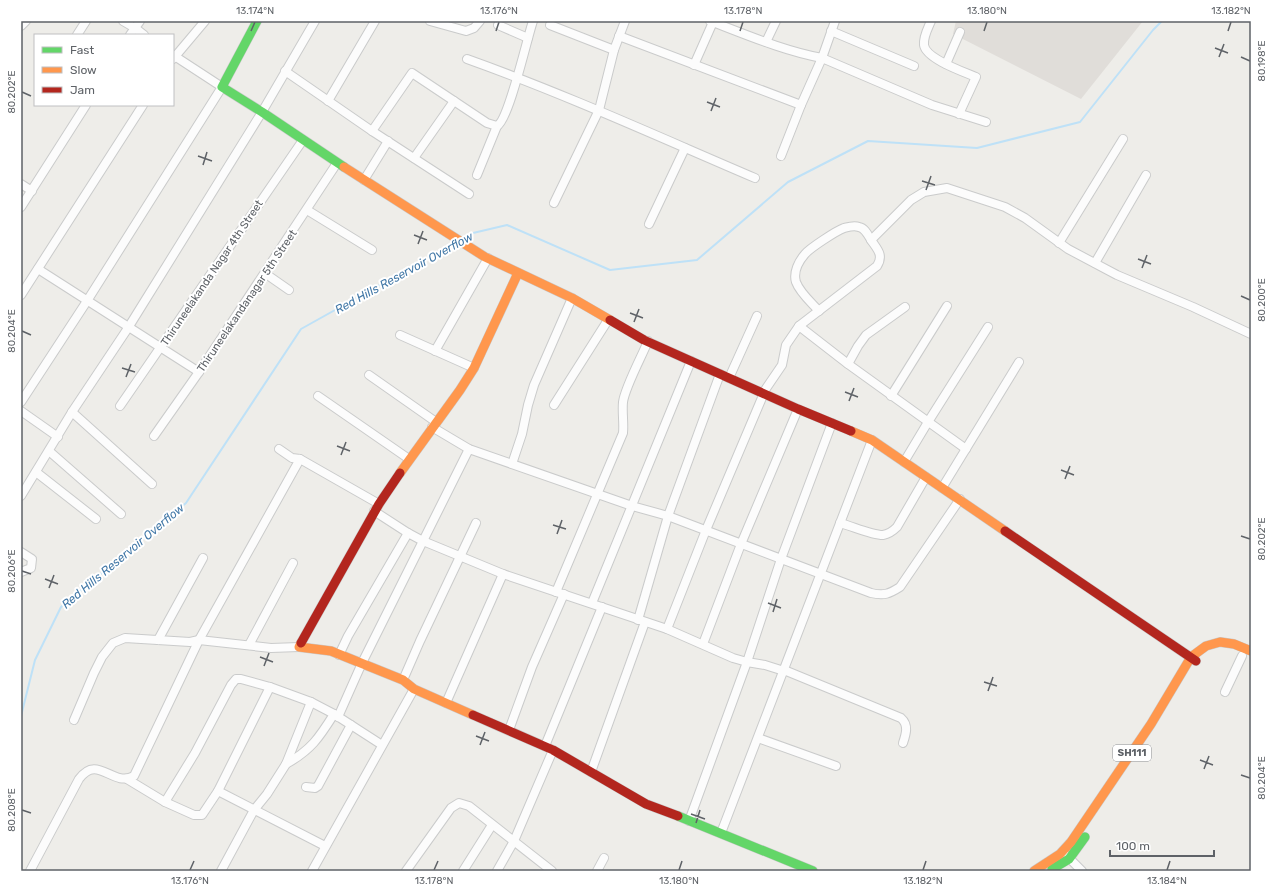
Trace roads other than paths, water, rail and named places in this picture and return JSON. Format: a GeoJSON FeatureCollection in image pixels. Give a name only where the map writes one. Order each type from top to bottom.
{"type":"FeatureCollection","features":[{"type":"Feature","properties":{"kind":"street"},"geometry":{"type":"LineString","coordinates":[[21,26],[26,21]]}},
{"type":"Feature","properties":{"kind":"street"},"geometry":{"type":"LineString","coordinates":[[78,34],[86,21]]}},
{"type":"Feature","properties":{"kind":"street"},"geometry":{"type":"LineString","coordinates":[[124,21],[132,32],[140,21]]}},
{"type":"Feature","properties":{"kind":"street"},"geometry":{"type":"LineString","coordinates":[[174,56],[205,21]]}},
{"type":"Feature","properties":{"kind":"street"},"geometry":{"type":"LineString","coordinates":[[21,402],[87,301],[222,87],[257,21]]}},
{"type":"Feature","properties":{"kind":"street"},"geometry":{"type":"LineString","coordinates":[[21,496],[72,412],[128,328],[262,112],[315,21]]}},
{"type":"Feature","properties":{"kind":"street"},"geometry":{"type":"LineString","coordinates":[[328,101],[374,21]]}},
{"type":"Feature","properties":{"kind":"street"},"geometry":{"type":"LineString","coordinates":[[431,21],[466,32],[474,28],[480,21]]}},
{"type":"Feature","properties":{"kind":"street"},"geometry":{"type":"LineString","coordinates":[[477,175],[496,126],[500,125],[505,116],[533,21]]}},
{"type":"Feature","properties":{"kind":"street"},"geometry":{"type":"LineString","coordinates":[[554,203],[599,110],[614,50],[625,21]]}},
{"type":"Feature","properties":{"kind":"street"},"geometry":{"type":"LineString","coordinates":[[766,42],[776,21]]}},
{"type":"Feature","properties":{"kind":"street"},"geometry":{"type":"LineString","coordinates":[[780,156],[822,58],[835,21]]}},
{"type":"Feature","properties":{"kind":"street"},"geometry":{"type":"LineString","coordinates":[[931,21],[925,36],[924,45],[927,52],[933,58],[976,77],[959,114]]}},
{"type":"Feature","properties":{"kind":"street"},"geometry":{"type":"LineString","coordinates":[[694,65],[712,22],[766,42],[806,55],[822,58],[932,106],[986,122]]}},
{"type":"Feature","properties":{"kind":"street"},"geometry":{"type":"LineString","coordinates":[[498,25],[528,38]]}},
{"type":"Feature","properties":{"kind":"street"},"geometry":{"type":"LineString","coordinates":[[550,25],[614,50]]}},
{"type":"Feature","properties":{"kind":"street"},"geometry":{"type":"LineString","coordinates":[[832,31],[914,66]]}},
{"type":"Feature","properties":{"kind":"street"},"geometry":{"type":"LineString","coordinates":[[946,64],[960,32]]}},
{"type":"Feature","properties":{"kind":"street"},"geometry":{"type":"LineString","coordinates":[[619,36],[801,105]]}},
{"type":"Feature","properties":{"kind":"street"},"geometry":{"type":"LineString","coordinates":[[174,58],[262,112],[338,164],[486,257],[572,298],[608,320],[648,341],[798,409],[872,440],[1193,659]]}},
{"type":"Feature","properties":{"kind":"street"},"geometry":{"type":"LineString","coordinates":[[467,59],[517,77],[599,110],[755,178]]}},
{"type":"Feature","properties":{"kind":"street"},"geometry":{"type":"LineString","coordinates":[[285,71],[372,131],[469,194]]}},
{"type":"Feature","properties":{"kind":"street"},"geometry":{"type":"LineString","coordinates":[[372,131],[412,73],[487,123],[496,126]]}},
{"type":"Feature","properties":{"kind":"street"},"geometry":{"type":"LineString","coordinates":[[414,158],[454,101]]}},
{"type":"Feature","properties":{"kind":"street"},"geometry":{"type":"LineString","coordinates":[[21,207],[85,106]]}},
{"type":"Feature","properties":{"kind":"street"},"geometry":{"type":"LineString","coordinates":[[21,295],[142,106]]}},
{"type":"Feature","properties":{"kind":"street"},"geometry":{"type":"LineString","coordinates":[[1059,243],[1123,139]]}},
{"type":"Feature","properties":{"kind":"street","name":"Thiruneelakanda Nagar 4th Street"},"geometry":{"type":"LineString","coordinates":[[120,406],[303,140]]}},
{"type":"Feature","properties":{"kind":"street"},"geometry":{"type":"LineString","coordinates":[[364,180],[388,141]]}},
{"type":"Feature","properties":{"kind":"street"},"geometry":{"type":"LineString","coordinates":[[649,224],[685,148]]}},
{"type":"Feature","properties":{"kind":"street","name":"Thiruneelakandanagar 5th Street"},"geometry":{"type":"LineString","coordinates":[[154,436],[266,274],[338,164]]}},
{"type":"Feature","properties":{"kind":"street"},"geometry":{"type":"LineString","coordinates":[[1095,263],[1146,175]]}},
{"type":"Feature","properties":{"kind":"street"},"geometry":{"type":"LineString","coordinates":[[21,184],[32,191]]}},
{"type":"Feature","properties":{"kind":"street"},"geometry":{"type":"LineString","coordinates":[[871,240],[910,200],[924,192],[947,188],[1005,207],[1025,218],[1068,249],[1117,275],[1193,307],[1251,334]]}},
{"type":"Feature","properties":{"kind":"street"},"geometry":{"type":"LineString","coordinates":[[307,210],[372,250]]}},
{"type":"Feature","properties":{"kind":"street"},"geometry":{"type":"LineString","coordinates":[[667,629],[706,530],[764,393],[782,365],[786,345],[799,326],[877,266],[881,261],[880,255],[871,240],[865,231],[860,227],[851,226],[842,229],[806,252],[799,262],[796,271],[796,281],[800,290],[819,310]]}},
{"type":"Feature","properties":{"kind":"street"},"geometry":{"type":"LineString","coordinates":[[435,351],[486,257]]}},
{"type":"Feature","properties":{"kind":"street"},"geometry":{"type":"LineString","coordinates":[[38,269],[199,372]]}},
{"type":"Feature","properties":{"kind":"street"},"geometry":{"type":"LineString","coordinates":[[299,647],[377,508],[409,458],[460,390],[474,368],[518,273]]}},
{"type":"Feature","properties":{"kind":"street"},"geometry":{"type":"LineString","coordinates":[[266,274],[289,290]]}},
{"type":"Feature","properties":{"kind":"street"},"geometry":{"type":"LineString","coordinates":[[512,464],[522,434],[534,385],[572,298]]}},
{"type":"Feature","properties":{"kind":"street"},"geometry":{"type":"LineString","coordinates":[[891,396],[947,306]]}},
{"type":"Feature","properties":{"kind":"street"},"geometry":{"type":"LineString","coordinates":[[848,364],[858,346],[866,336],[905,308]]}},
{"type":"Feature","properties":{"kind":"street"},"geometry":{"type":"LineString","coordinates":[[729,378],[757,316]]}},
{"type":"Feature","properties":{"kind":"street"},"geometry":{"type":"LineString","coordinates":[[554,404],[608,320]]}},
{"type":"Feature","properties":{"kind":"street"},"geometry":{"type":"LineString","coordinates":[[799,326],[891,396],[966,449]]}},
{"type":"Feature","properties":{"kind":"street"},"geometry":{"type":"LineString","coordinates":[[904,462],[988,327]]}},
{"type":"Feature","properties":{"kind":"street"},"geometry":{"type":"LineString","coordinates":[[400,335],[474,368]]}},
{"type":"Feature","properties":{"kind":"street"},"geometry":{"type":"LineString","coordinates":[[556,592],[623,433],[623,403],[625,393],[648,341]]}},
{"type":"Feature","properties":{"kind":"street"},"geometry":{"type":"LineString","coordinates":[[592,604],[691,360]]}},
{"type":"Feature","properties":{"kind":"street"},"geometry":{"type":"LineString","coordinates":[[942,488],[1019,362]]}},
{"type":"Feature","properties":{"kind":"street"},"geometry":{"type":"LineString","coordinates":[[591,772],[641,621],[668,516],[720,374]]}},
{"type":"Feature","properties":{"kind":"street"},"geometry":{"type":"LineString","coordinates":[[369,375],[434,425],[469,449],[632,506],[668,516],[878,595],[886,594],[900,587],[960,499]]}},
{"type":"Feature","properties":{"kind":"street"},"geometry":{"type":"LineString","coordinates":[[318,396],[409,458]]}},
{"type":"Feature","properties":{"kind":"street"},"geometry":{"type":"LineString","coordinates":[[704,644],[741,544],[798,409]]}},
{"type":"Feature","properties":{"kind":"street"},"geometry":{"type":"LineString","coordinates":[[21,411],[58,436]]}},
{"type":"Feature","properties":{"kind":"street"},"geometry":{"type":"LineString","coordinates":[[72,412],[152,484]]}},
{"type":"Feature","properties":{"kind":"street"},"geometry":{"type":"LineString","coordinates":[[689,820],[747,662],[781,559],[832,423]]}},
{"type":"Feature","properties":{"kind":"street"},"geometry":{"type":"LineString","coordinates":[[721,833],[872,440]]}},
{"type":"Feature","properties":{"kind":"street"},"geometry":{"type":"LineString","coordinates":[[279,449],[292,458],[300,459],[377,508],[408,533],[423,541],[503,574],[667,629],[747,662],[765,664],[784,671],[901,718],[906,727],[903,743]]}},
{"type":"Feature","properties":{"kind":"street"},"geometry":{"type":"LineString","coordinates":[[286,764],[305,752],[315,743],[336,716],[469,449]]}},
{"type":"Feature","properties":{"kind":"street"},"geometry":{"type":"LineString","coordinates":[[49,451],[121,514]]}},
{"type":"Feature","properties":{"kind":"street"},"geometry":{"type":"LineString","coordinates":[[30,871],[84,771],[90,768],[100,770],[122,779],[127,779],[134,776],[199,640],[300,459]]}},
{"type":"Feature","properties":{"kind":"street"},"geometry":{"type":"LineString","coordinates":[[36,472],[96,519]]}},
{"type":"Feature","properties":{"kind":"street"},"geometry":{"type":"LineString","coordinates":[[840,523],[874,534],[891,533],[897,527],[926,477]]}},
{"type":"Feature","properties":{"kind":"street"},"geometry":{"type":"LineString","coordinates":[[404,680],[460,555],[476,523]]}},
{"type":"Feature","properties":{"kind":"street"},"geometry":{"type":"LineString","coordinates":[[339,655],[348,636],[408,533]]}},
{"type":"Feature","properties":{"kind":"street"},"geometry":{"type":"LineString","coordinates":[[21,552],[32,559],[31,568],[21,572]]}},
{"type":"Feature","properties":{"kind":"street"},"geometry":{"type":"LineString","coordinates":[[158,640],[203,558]]}},
{"type":"Feature","properties":{"kind":"street"},"geometry":{"type":"LineString","coordinates":[[249,645],[293,563]]}},
{"type":"Feature","properties":{"kind":"street"},"geometry":{"type":"LineString","coordinates":[[446,703],[503,574]]}},
{"type":"Feature","properties":{"kind":"street"},"geometry":{"type":"LineString","coordinates":[[509,730],[532,667],[564,594]]}},
{"type":"Feature","properties":{"kind":"street"},"geometry":{"type":"LineString","coordinates":[[544,746],[602,607]]}},
{"type":"Feature","properties":{"kind":"street"},"geometry":{"type":"LineString","coordinates":[[74,720],[102,657],[113,643],[125,638],[190,642],[199,640],[271,648],[299,647],[331,651],[404,680],[414,689],[553,750],[646,804],[813,871]]}},
{"type":"Feature","properties":{"kind":"street"},"geometry":{"type":"LineString","coordinates":[[1227,646],[1238,645],[1251,651]]}},
{"type":"Feature","properties":{"kind":"street"},"geometry":{"type":"LineString","coordinates":[[1227,646],[1251,660]]}},
{"type":"Feature","properties":{"kind":"street","name":"SH111"},"geometry":{"type":"LineString","coordinates":[[1049,871],[1069,859],[1086,836],[1193,659],[1214,649],[1227,646]]}},
{"type":"Feature","properties":{"kind":"street"},"geometry":{"type":"LineString","coordinates":[[1225,692],[1242,656]]}},
{"type":"Feature","properties":{"kind":"street"},"geometry":{"type":"LineString","coordinates":[[166,802],[236,679],[270,687],[311,702],[382,745]]}},
{"type":"Feature","properties":{"kind":"street"},"geometry":{"type":"LineString","coordinates":[[127,779],[166,802],[198,816],[202,815],[218,791],[270,687]]}},
{"type":"Feature","properties":{"kind":"street"},"geometry":{"type":"LineString","coordinates":[[312,871],[414,689]]}},
{"type":"Feature","properties":{"kind":"street"},"geometry":{"type":"LineString","coordinates":[[222,871],[254,810],[267,794],[286,764],[311,702]]}},
{"type":"Feature","properties":{"kind":"street"},"geometry":{"type":"LineString","coordinates":[[306,787],[315,788],[318,786],[351,725]]}},
{"type":"Feature","properties":{"kind":"street"},"geometry":{"type":"LineString","coordinates":[[758,738],[836,766]]}},
{"type":"Feature","properties":{"kind":"street","name":"SH111"},"geometry":{"type":"LineString","coordinates":[[1034,871],[1060,854],[1071,842],[1142,744]]}},
{"type":"Feature","properties":{"kind":"street"},"geometry":{"type":"LineString","coordinates":[[497,871],[514,841],[553,750]]}},
{"type":"Feature","properties":{"kind":"street"},"geometry":{"type":"LineString","coordinates":[[218,791],[325,846]]}},
{"type":"Feature","properties":{"kind":"street"},"geometry":{"type":"LineString","coordinates":[[406,871],[451,808],[456,804],[464,804],[469,806],[492,826],[552,871]]}},
{"type":"Feature","properties":{"kind":"street"},"geometry":{"type":"LineString","coordinates":[[463,871],[492,826]]}},
{"type":"Feature","properties":{"kind":"street"},"geometry":{"type":"LineString","coordinates":[[1063,851],[1080,871]]}},
{"type":"Feature","properties":{"kind":"street"},"geometry":{"type":"LineString","coordinates":[[597,871],[604,858]]}},
{"type":"Feature","properties":{"kind":"waterway","name":"Red Hills Reservoir Overflow"},"geometry":{"type":"LineString","coordinates":[[464,238],[473,233],[507,225],[610,270],[697,260],[788,182],[868,141],[977,148],[1080,122],[1153,30],[1162,21]]}},
{"type":"Feature","properties":{"kind":"waterway","name":"Red Hills Reservoir Overflow"},"geometry":{"type":"LineString","coordinates":[[21,716],[35,660],[61,607],[186,503],[301,329],[455,243]]}}]}
